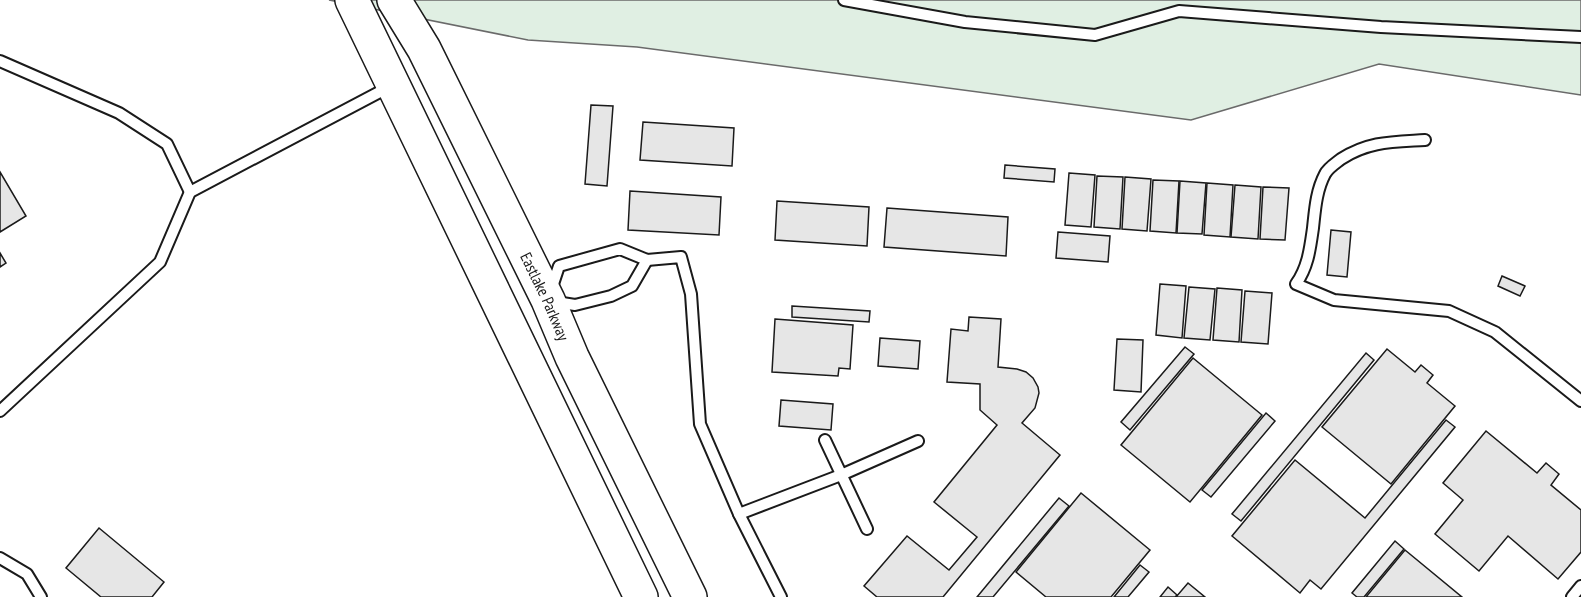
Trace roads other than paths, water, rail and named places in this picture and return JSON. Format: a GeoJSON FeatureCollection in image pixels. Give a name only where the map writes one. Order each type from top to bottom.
{"type":"FeatureCollection","features":[{"type":"Feature","properties":{"kind":"main road"},"geometry":{"type":"LineString","coordinates":[[352,0],[641,597]]}},
{"type":"Feature","properties":{"kind":"main road","name":"Eastlake Parkway"},"geometry":{"type":"LineString","coordinates":[[394,0],[423,49],[548,300],[572,357],[690,597]]}},
{"type":"Feature","properties":{"kind":"main road"},"geometry":{"type":"LineString","coordinates":[[505,314],[548,300]]}},
{"type":"Feature","properties":{"kind":"lane"},"geometry":{"type":"LineString","coordinates":[[844,0],[965,21],[1095,35],[1179,11],[1381,27],[1581,37]]}},
{"type":"Feature","properties":{"kind":"lane"},"geometry":{"type":"LineString","coordinates":[[0,61],[119,113],[167,144],[190,192]]}},
{"type":"Feature","properties":{"kind":"lane"},"geometry":{"type":"LineString","coordinates":[[0,411],[160,262],[190,192],[394,85]]}},
{"type":"Feature","properties":{"kind":"lane"},"geometry":{"type":"LineString","coordinates":[[1425,140],[1373,144],[1355,150],[1326,172],[1317,192],[1309,256],[1296,284],[1334,300],[1449,311],[1495,332],[1581,401]]}},
{"type":"Feature","properties":{"kind":"lane"},"geometry":{"type":"LineString","coordinates":[[647,260],[632,286],[611,296],[575,305],[548,300],[558,266],[620,249],[647,260],[681,257],[691,294],[700,424],[739,514],[781,597]]}},
{"type":"Feature","properties":{"kind":"lane"},"geometry":{"type":"LineString","coordinates":[[825,440],[867,529]]}},
{"type":"Feature","properties":{"kind":"lane"},"geometry":{"type":"LineString","coordinates":[[739,514],[841,475],[918,441]]}},
{"type":"Feature","properties":{"kind":"lane"},"geometry":{"type":"LineString","coordinates":[[0,558],[27,574],[41,597]]}},
{"type":"Feature","properties":{"kind":"lane"},"geometry":{"type":"LineString","coordinates":[[1572,597],[1581,586]]}}]}
